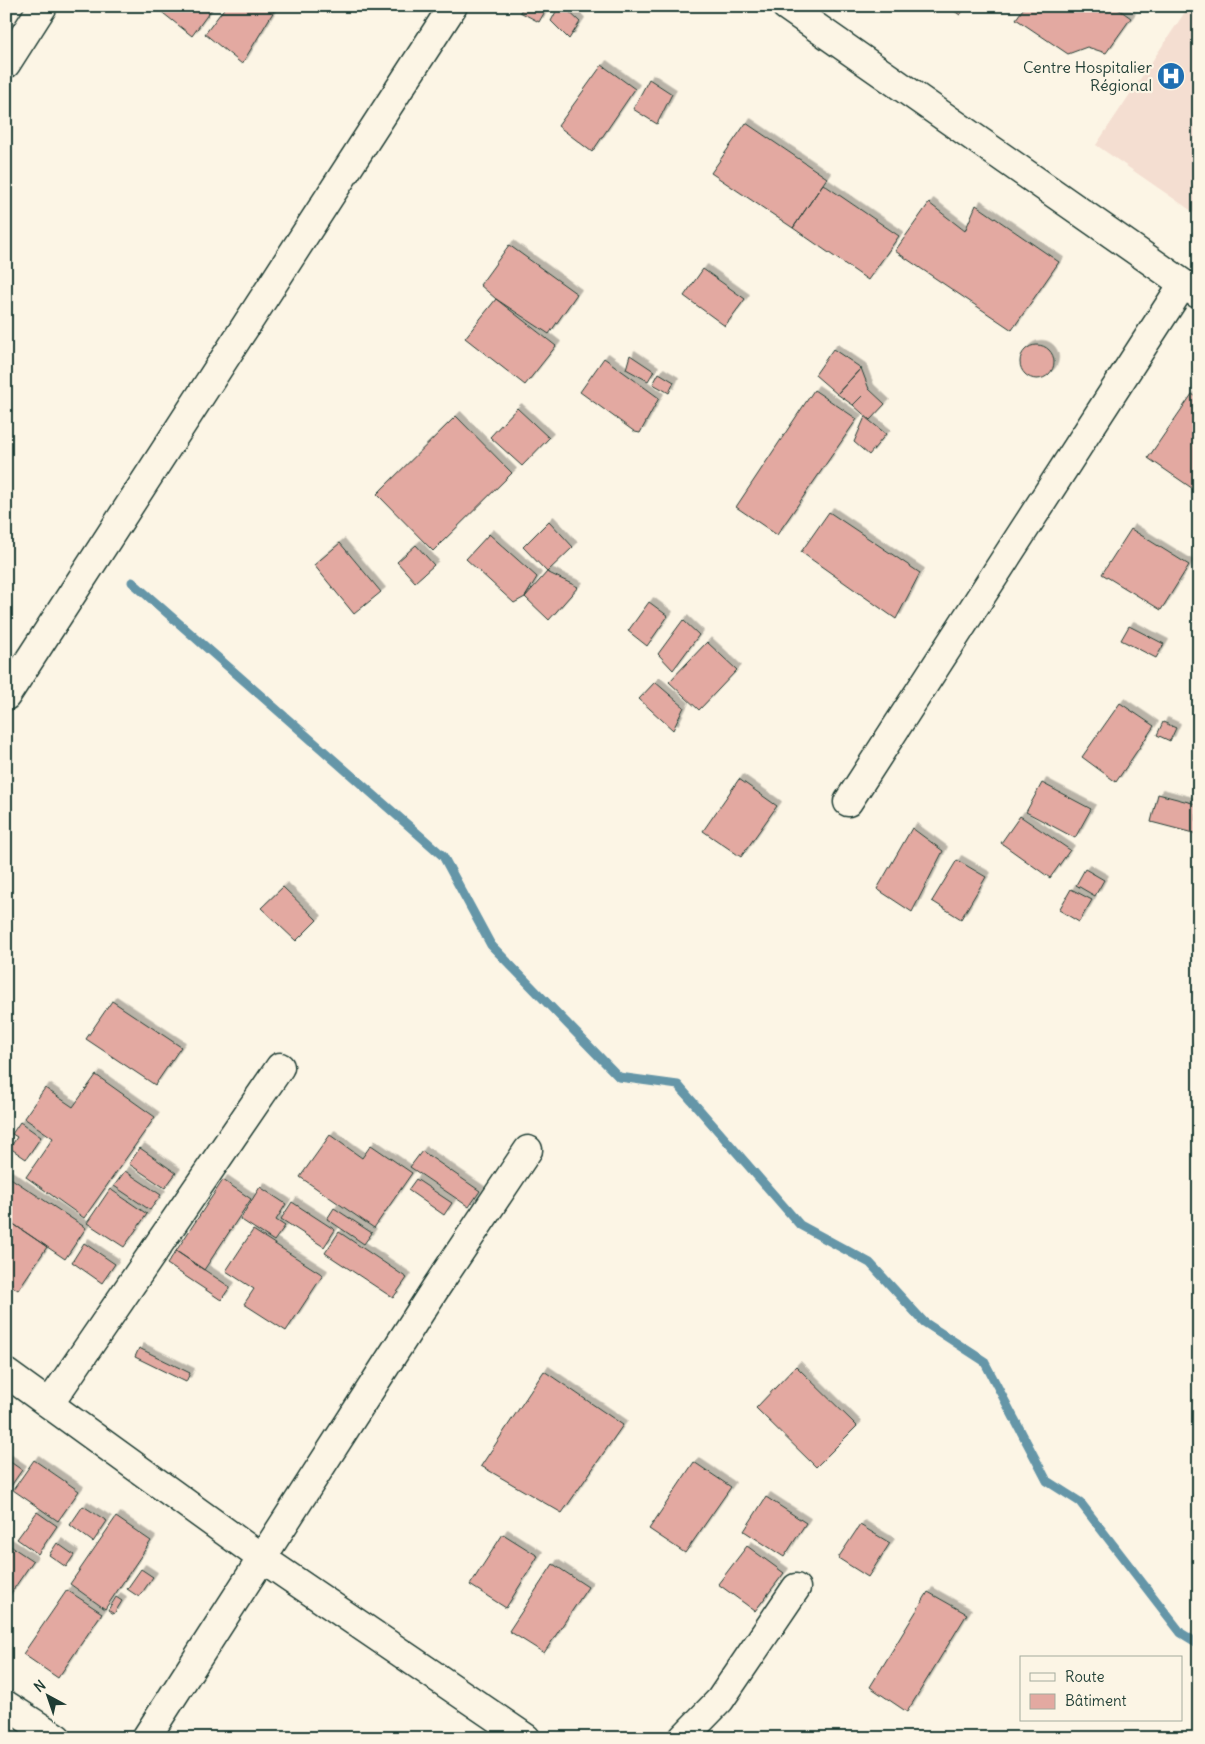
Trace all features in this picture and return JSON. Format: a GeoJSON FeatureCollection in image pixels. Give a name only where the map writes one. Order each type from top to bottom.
{"type":"FeatureCollection","features":[{"type":"Feature","properties":{"kind":"street"},"geometry":{"type":"LineString","coordinates":[[6,64],[44,6]]}},
{"type":"Feature","properties":{"kind":"street"},"geometry":{"type":"LineString","coordinates":[[6,696],[453,6]]}},
{"type":"Feature","properties":{"kind":"street"},"geometry":{"type":"LineString","coordinates":[[786,6],[1191,289],[848,802]]}},
{"type":"Feature","properties":{"kind":"street"},"geometry":{"type":"LineString","coordinates":[[50,1403],[280,1067]]}},
{"type":"Feature","properties":{"kind":"street"},"geometry":{"type":"LineString","coordinates":[[146,1738],[432,1294],[528,1150]]}},
{"type":"Feature","properties":{"kind":"street"},"geometry":{"type":"LineString","coordinates":[[6,1373],[263,1559],[526,1738]]}},
{"type":"Feature","properties":{"kind":"street"},"geometry":{"type":"LineString","coordinates":[[684,1738],[720,1700],[796,1588]]}},
{"type":"Feature","properties":{"kind":"street"},"geometry":{"type":"LineString","coordinates":[[6,1705],[56,1738]]}},
{"type":"Feature","properties":{"kind":"shaded area","name":"Centre Hospitalier Régional"},"geometry":{"type":"Polygon","coordinates":[[[1189,6],[1199,6],[1199,216],[1096,145],[1189,6]]]}},
{"type":"Feature","properties":{"kind":"building"},"geometry":{"type":"Polygon","coordinates":[[[154,6],[214,6],[192,36],[154,6]]]}},
{"type":"Feature","properties":{"kind":"building"},"geometry":{"type":"Polygon","coordinates":[[[226,6],[277,6],[242,64],[205,34],[226,6]]]}},
{"type":"Feature","properties":{"kind":"building"},"geometry":{"type":"Polygon","coordinates":[[[524,6],[548,6],[539,22],[520,12],[524,6]]]}},
{"type":"Feature","properties":{"kind":"building"},"geometry":{"type":"Polygon","coordinates":[[[559,6],[563,6],[580,22],[569,39],[551,21],[559,6]]]}},
{"type":"Feature","properties":{"kind":"building"},"geometry":{"type":"Polygon","coordinates":[[[947,6],[967,6],[960,15],[947,6]]]}},
{"type":"Feature","properties":{"kind":"building"},"geometry":{"type":"Polygon","coordinates":[[[1025,6],[1114,6],[1131,18],[1106,53],[1087,47],[1068,54],[1016,19],[1025,6]]]}},
{"type":"Feature","properties":{"kind":"building"},"geometry":{"type":"Polygon","coordinates":[[[602,65],[635,89],[592,152],[558,126],[602,65]]]}},
{"type":"Feature","properties":{"kind":"building"},"geometry":{"type":"Polygon","coordinates":[[[649,79],[672,94],[657,124],[633,109],[649,79]]]}},
{"type":"Feature","properties":{"kind":"building"},"geometry":{"type":"Polygon","coordinates":[[[746,123],[827,178],[793,228],[711,173],[746,123]]]}},
{"type":"Feature","properties":{"kind":"building"},"geometry":{"type":"Polygon","coordinates":[[[823,184],[899,236],[868,280],[793,228],[823,184]]]}},
{"type":"Feature","properties":{"kind":"building"},"geometry":{"type":"Polygon","coordinates":[[[929,203],[965,231],[976,205],[1059,262],[1012,330],[895,251],[929,203]]]}},
{"type":"Feature","properties":{"kind":"building"},"geometry":{"type":"Polygon","coordinates":[[[509,245],[577,294],[549,334],[496,299],[480,285],[509,245]]]}},
{"type":"Feature","properties":{"kind":"building"},"geometry":{"type":"Polygon","coordinates":[[[703,269],[745,299],[725,326],[684,296],[703,269]]]}},
{"type":"Feature","properties":{"kind":"building"},"geometry":{"type":"Polygon","coordinates":[[[496,299],[556,346],[525,385],[465,338],[496,299]]]}},
{"type":"Feature","properties":{"kind":"building"},"geometry":{"type":"Polygon","coordinates":[[[1037,345],[1044,346],[1049,350],[1053,355],[1053,369],[1049,374],[1044,378],[1037,379],[1030,378],[1025,374],[1021,369],[1020,362],[1021,355],[1025,350],[1030,346],[1037,345]]]}},
{"type":"Feature","properties":{"kind":"building"},"geometry":{"type":"Polygon","coordinates":[[[833,349],[861,368],[837,394],[815,375],[833,349]]]}},
{"type":"Feature","properties":{"kind":"building"},"geometry":{"type":"Polygon","coordinates":[[[630,355],[654,371],[648,381],[626,369],[630,355]]]}},
{"type":"Feature","properties":{"kind":"building"},"geometry":{"type":"Polygon","coordinates":[[[604,358],[659,398],[640,433],[635,432],[580,392],[604,358]]]}},
{"type":"Feature","properties":{"kind":"building"},"geometry":{"type":"Polygon","coordinates":[[[861,368],[869,389],[853,405],[837,394],[861,368]]]}},
{"type":"Feature","properties":{"kind":"building"},"geometry":{"type":"Polygon","coordinates":[[[659,373],[674,382],[669,393],[653,384],[659,373]]]}},
{"type":"Feature","properties":{"kind":"building"},"geometry":{"type":"Polygon","coordinates":[[[869,389],[885,404],[870,420],[853,405],[869,389]]]}},
{"type":"Feature","properties":{"kind":"building"},"geometry":{"type":"Polygon","coordinates":[[[814,390],[857,419],[777,535],[736,507],[814,390]]]}},
{"type":"Feature","properties":{"kind":"building"},"geometry":{"type":"Polygon","coordinates":[[[1192,394],[1199,399],[1199,493],[1148,458],[1192,394]]]}},
{"type":"Feature","properties":{"kind":"building"},"geometry":{"type":"Polygon","coordinates":[[[517,408],[549,438],[522,466],[490,437],[517,408]]]}},
{"type":"Feature","properties":{"kind":"building"},"geometry":{"type":"Polygon","coordinates":[[[456,416],[512,473],[433,551],[377,494],[456,416]]]}},
{"type":"Feature","properties":{"kind":"building"},"geometry":{"type":"Polygon","coordinates":[[[865,417],[886,434],[869,455],[854,442],[865,417]]]}},
{"type":"Feature","properties":{"kind":"building"},"geometry":{"type":"Polygon","coordinates":[[[829,512],[920,573],[896,619],[801,552],[829,512]]]}},
{"type":"Feature","properties":{"kind":"building"},"geometry":{"type":"Polygon","coordinates":[[[549,521],[573,547],[547,572],[523,547],[549,521]]]}},
{"type":"Feature","properties":{"kind":"building"},"geometry":{"type":"Polygon","coordinates":[[[1131,529],[1189,565],[1161,610],[1102,574],[1131,529]]]}},
{"type":"Feature","properties":{"kind":"building"},"geometry":{"type":"Polygon","coordinates":[[[489,534],[537,577],[525,597],[514,603],[466,559],[489,534]]]}},
{"type":"Feature","properties":{"kind":"building"},"geometry":{"type":"Polygon","coordinates":[[[340,543],[381,592],[354,614],[314,565],[340,543]]]}},
{"type":"Feature","properties":{"kind":"building"},"geometry":{"type":"Polygon","coordinates":[[[416,545],[434,565],[415,582],[397,562],[416,545]]]}},
{"type":"Feature","properties":{"kind":"building"},"geometry":{"type":"Polygon","coordinates":[[[547,572],[578,587],[549,620],[525,597],[547,572]]]}},
{"type":"Feature","properties":{"kind":"building"},"geometry":{"type":"Polygon","coordinates":[[[649,602],[668,616],[647,646],[628,631],[649,602]]]}},
{"type":"Feature","properties":{"kind":"building"},"geometry":{"type":"Polygon","coordinates":[[[683,620],[699,635],[673,670],[658,654],[683,620]]]}},
{"type":"Feature","properties":{"kind":"building"},"geometry":{"type":"Polygon","coordinates":[[[1129,626],[1164,644],[1156,658],[1121,640],[1129,626]]]}},
{"type":"Feature","properties":{"kind":"building"},"geometry":{"type":"Polygon","coordinates":[[[707,642],[737,670],[699,710],[669,682],[707,642]]]}},
{"type":"Feature","properties":{"kind":"building"},"geometry":{"type":"Polygon","coordinates":[[[655,682],[684,707],[673,730],[639,699],[655,682]]]}},
{"type":"Feature","properties":{"kind":"building"},"geometry":{"type":"Polygon","coordinates":[[[1120,703],[1154,726],[1116,782],[1082,757],[1120,703]]]}},
{"type":"Feature","properties":{"kind":"building"},"geometry":{"type":"Polygon","coordinates":[[[1163,722],[1176,728],[1170,741],[1157,735],[1163,722]]]}},
{"type":"Feature","properties":{"kind":"building"},"geometry":{"type":"Polygon","coordinates":[[[739,779],[777,806],[741,857],[703,831],[739,779]]]}},
{"type":"Feature","properties":{"kind":"building"},"geometry":{"type":"Polygon","coordinates":[[[1042,783],[1091,809],[1075,838],[1026,812],[1042,783]]]}},
{"type":"Feature","properties":{"kind":"building"},"geometry":{"type":"Polygon","coordinates":[[[1158,794],[1196,804],[1197,834],[1151,822],[1158,794]]]}},
{"type":"Feature","properties":{"kind":"building"},"geometry":{"type":"Polygon","coordinates":[[[1020,816],[1070,850],[1050,878],[1001,843],[1020,816]]]}},
{"type":"Feature","properties":{"kind":"building"},"geometry":{"type":"Polygon","coordinates":[[[912,828],[943,851],[912,912],[877,889],[912,828]]]}},
{"type":"Feature","properties":{"kind":"building"},"geometry":{"type":"Polygon","coordinates":[[[957,860],[986,877],[961,919],[932,901],[957,860]]]}},
{"type":"Feature","properties":{"kind":"building"},"geometry":{"type":"Polygon","coordinates":[[[1085,869],[1104,880],[1095,896],[1076,885],[1085,869]]]}},
{"type":"Feature","properties":{"kind":"building"},"geometry":{"type":"Polygon","coordinates":[[[283,887],[317,920],[296,941],[261,908],[283,887]]]}},
{"type":"Feature","properties":{"kind":"building"},"geometry":{"type":"Polygon","coordinates":[[[1071,889],[1092,900],[1079,922],[1059,910],[1071,889]]]}},
{"type":"Feature","properties":{"kind":"building"},"geometry":{"type":"Polygon","coordinates":[[[112,1001],[181,1047],[155,1085],[86,1039],[112,1001]]]}},
{"type":"Feature","properties":{"kind":"building"},"geometry":{"type":"Polygon","coordinates":[[[96,1075],[155,1117],[84,1218],[26,1177],[53,1138],[24,1118],[45,1088],[73,1107],[96,1075]]]}},
{"type":"Feature","properties":{"kind":"building"},"geometry":{"type":"Polygon","coordinates":[[[20,1122],[41,1137],[26,1159],[10,1148],[17,1137],[12,1134],[20,1122]]]}},
{"type":"Feature","properties":{"kind":"building"},"geometry":{"type":"Polygon","coordinates":[[[330,1135],[362,1158],[371,1145],[412,1173],[374,1228],[300,1177],[330,1135]]]}},
{"type":"Feature","properties":{"kind":"building"},"geometry":{"type":"Polygon","coordinates":[[[140,1148],[176,1173],[165,1188],[129,1164],[140,1148]]]}},
{"type":"Feature","properties":{"kind":"building"},"geometry":{"type":"Polygon","coordinates":[[[422,1151],[480,1191],[469,1207],[410,1167],[422,1151]]]}},
{"type":"Feature","properties":{"kind":"building"},"geometry":{"type":"Polygon","coordinates":[[[125,1171],[161,1195],[150,1210],[114,1186],[125,1171]]]}},
{"type":"Feature","properties":{"kind":"building"},"geometry":{"type":"Polygon","coordinates":[[[6,1175],[86,1228],[65,1259],[6,1219],[6,1175]]]}},
{"type":"Feature","properties":{"kind":"building"},"geometry":{"type":"Polygon","coordinates":[[[416,1179],[452,1203],[444,1215],[408,1190],[416,1179]]]}},
{"type":"Feature","properties":{"kind":"building"},"geometry":{"type":"Polygon","coordinates":[[[223,1180],[251,1199],[204,1270],[176,1251],[223,1180]]]}},
{"type":"Feature","properties":{"kind":"building"},"geometry":{"type":"Polygon","coordinates":[[[260,1187],[286,1204],[276,1220],[285,1226],[274,1241],[240,1219],[260,1187]]]}},
{"type":"Feature","properties":{"kind":"building"},"geometry":{"type":"Polygon","coordinates":[[[110,1189],[147,1214],[124,1247],[87,1223],[110,1189]]]}},
{"type":"Feature","properties":{"kind":"building"},"geometry":{"type":"Polygon","coordinates":[[[292,1202],[335,1230],[324,1247],[281,1219],[292,1202]]]}},
{"type":"Feature","properties":{"kind":"building"},"geometry":{"type":"Polygon","coordinates":[[[334,1208],[372,1233],[364,1244],[327,1219],[334,1208]]]}},
{"type":"Feature","properties":{"kind":"building"},"geometry":{"type":"Polygon","coordinates":[[[6,1219],[47,1247],[18,1290],[6,1282],[6,1219]]]}},
{"type":"Feature","properties":{"kind":"building"},"geometry":{"type":"Polygon","coordinates":[[[253,1230],[323,1275],[286,1331],[244,1304],[254,1289],[226,1271],[253,1230]]]}},
{"type":"Feature","properties":{"kind":"building"},"geometry":{"type":"Polygon","coordinates":[[[339,1232],[407,1278],[393,1298],[325,1253],[339,1232]]]}},
{"type":"Feature","properties":{"kind":"building"},"geometry":{"type":"Polygon","coordinates":[[[84,1243],[115,1264],[102,1283],[72,1262],[84,1243]]]}},
{"type":"Feature","properties":{"kind":"building"},"geometry":{"type":"Polygon","coordinates":[[[176,1251],[230,1287],[221,1300],[167,1264],[176,1251]]]}},
{"type":"Feature","properties":{"kind":"building"},"geometry":{"type":"Polygon","coordinates":[[[139,1348],[190,1373],[186,1382],[135,1357],[139,1348]]]}},
{"type":"Feature","properties":{"kind":"building"},"geometry":{"type":"Polygon","coordinates":[[[796,1366],[857,1426],[816,1467],[756,1408],[796,1366]]]}},
{"type":"Feature","properties":{"kind":"building"},"geometry":{"type":"Polygon","coordinates":[[[544,1371],[623,1425],[562,1513],[481,1466],[544,1371]]]}},
{"type":"Feature","properties":{"kind":"building"},"geometry":{"type":"Polygon","coordinates":[[[6,1459],[22,1470],[6,1493],[6,1459]]]}},
{"type":"Feature","properties":{"kind":"building"},"geometry":{"type":"Polygon","coordinates":[[[34,1460],[79,1491],[58,1521],[13,1490],[34,1460]]]}},
{"type":"Feature","properties":{"kind":"building"},"geometry":{"type":"Polygon","coordinates":[[[694,1462],[731,1487],[685,1553],[649,1529],[694,1462]]]}},
{"type":"Feature","properties":{"kind":"building"},"geometry":{"type":"Polygon","coordinates":[[[766,1497],[806,1523],[784,1557],[744,1531],[766,1497]]]}},
{"type":"Feature","properties":{"kind":"building"},"geometry":{"type":"Polygon","coordinates":[[[83,1506],[107,1521],[93,1542],[70,1525],[83,1506]]]}},
{"type":"Feature","properties":{"kind":"building"},"geometry":{"type":"Polygon","coordinates":[[[37,1512],[57,1526],[38,1554],[17,1539],[37,1512]]]}},
{"type":"Feature","properties":{"kind":"building"},"geometry":{"type":"Polygon","coordinates":[[[116,1517],[151,1541],[105,1609],[70,1584],[116,1517]]]}},
{"type":"Feature","properties":{"kind":"building"},"geometry":{"type":"Polygon","coordinates":[[[860,1525],[890,1543],[868,1577],[838,1558],[860,1525]]]}},
{"type":"Feature","properties":{"kind":"building"},"geometry":{"type":"Polygon","coordinates":[[[503,1534],[538,1556],[506,1608],[470,1585],[503,1534]]]}},
{"type":"Feature","properties":{"kind":"building"},"geometry":{"type":"Polygon","coordinates":[[[6,1543],[33,1561],[6,1600],[6,1543]]]}},
{"type":"Feature","properties":{"kind":"building"},"geometry":{"type":"Polygon","coordinates":[[[57,1543],[74,1555],[66,1567],[49,1555],[57,1543]]]}},
{"type":"Feature","properties":{"kind":"building"},"geometry":{"type":"Polygon","coordinates":[[[747,1546],[784,1573],[755,1611],[718,1584],[747,1546]]]}},
{"type":"Feature","properties":{"kind":"building"},"geometry":{"type":"Polygon","coordinates":[[[553,1564],[588,1587],[544,1653],[509,1631],[553,1564]]]}},
{"type":"Feature","properties":{"kind":"building"},"geometry":{"type":"Polygon","coordinates":[[[141,1569],[153,1577],[139,1597],[127,1589],[141,1569]]]}},
{"type":"Feature","properties":{"kind":"building"},"geometry":{"type":"Polygon","coordinates":[[[67,1590],[102,1613],[58,1678],[23,1654],[67,1590]]]}},
{"type":"Feature","properties":{"kind":"building"},"geometry":{"type":"Polygon","coordinates":[[[928,1592],[967,1614],[907,1712],[870,1687],[928,1592]]]}},
{"type":"Feature","properties":{"kind":"building"},"geometry":{"type":"Polygon","coordinates":[[[116,1597],[122,1601],[114,1614],[108,1610],[116,1597]]]}},
{"type":"Feature","properties":{"kind":"waterway"},"geometry":{"type":"LineString","coordinates":[[132,582],[443,856],[491,945],[619,1077],[678,1085],[800,1225],[870,1263],[924,1322],[984,1361],[1047,1481],[1080,1502],[1181,1633],[1199,1644]]}},
{"type":"Feature","properties":{"kind":"place","name":"Centre Hospitalier Régional"},"geometry":{"type":"Point","coordinates":[1171,76]}}]}
